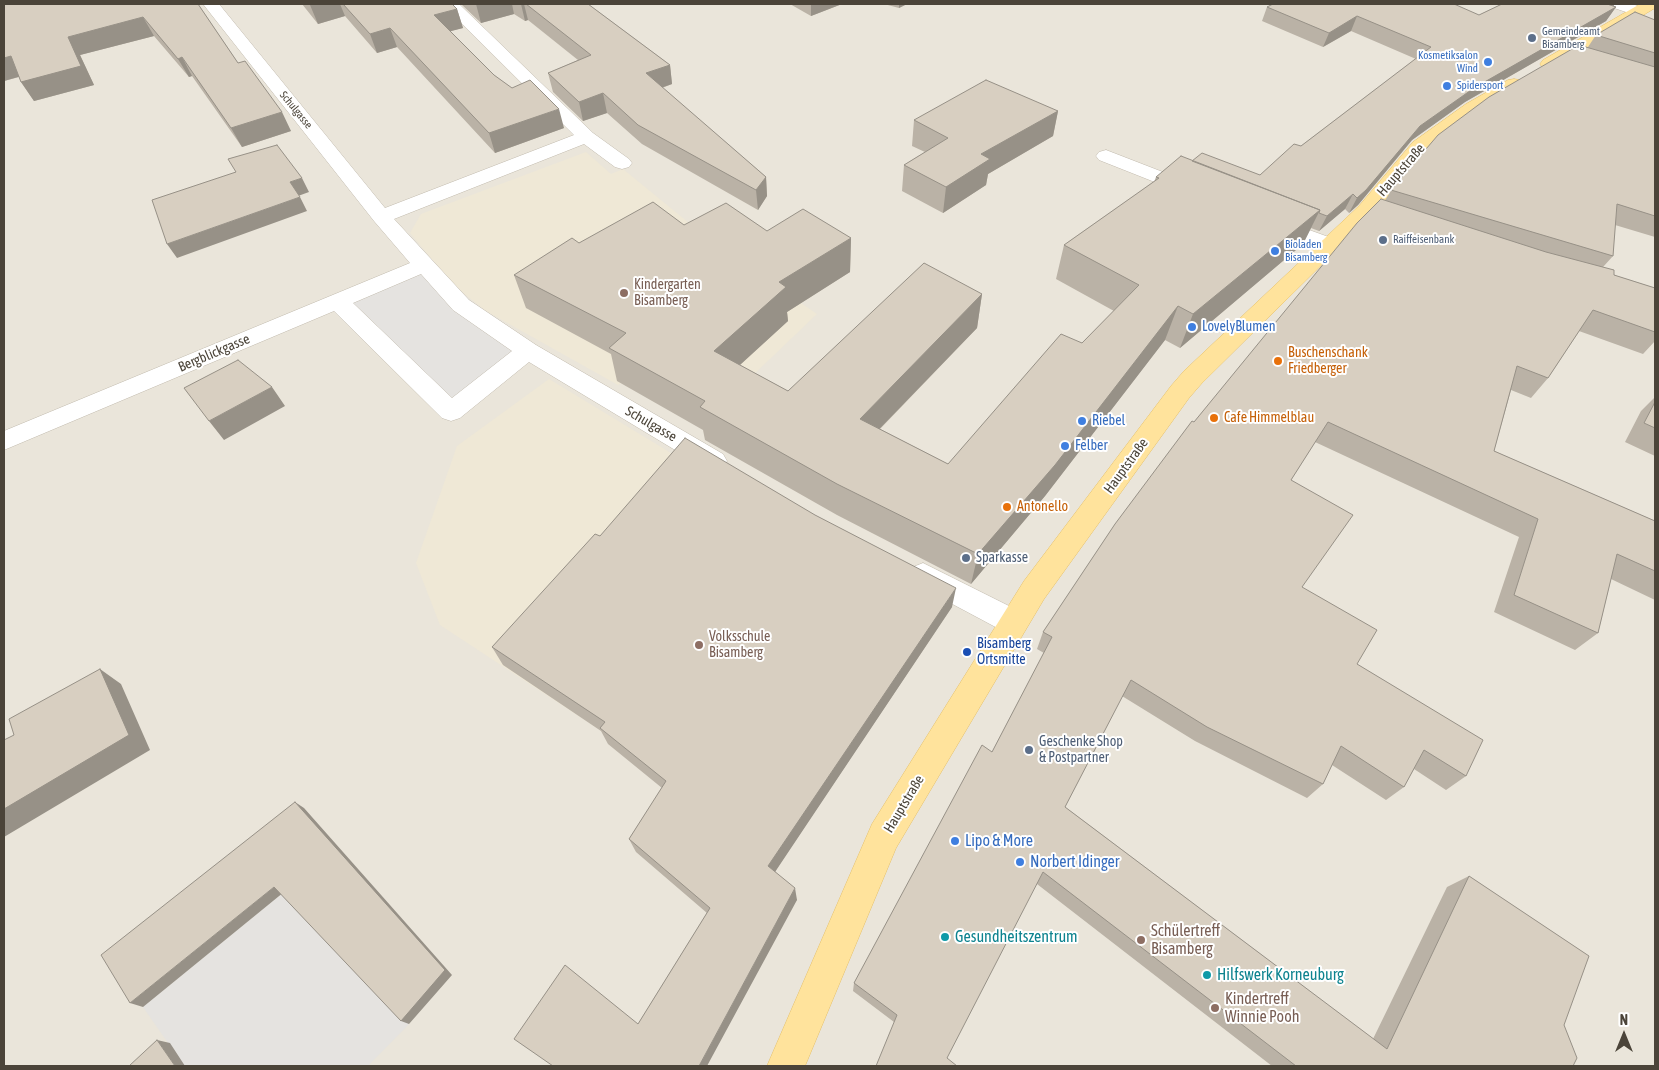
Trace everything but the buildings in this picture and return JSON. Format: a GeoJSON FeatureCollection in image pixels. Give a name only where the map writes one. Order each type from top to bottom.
{"type":"FeatureCollection","features":[{"type":"Feature","properties":{"kind":"main road","name":"Hauptstraße"},"geometry":{"type":"LineString","coordinates":[[786,1066],[884,836],[1034,590],[1193,376],[1330,246],[1375,213],[1420,146],[1472,108],[1578,56],[1645,7]]}},
{"type":"Feature","properties":{"kind":"street","name":"Schulgasse"},"geometry":{"type":"LineString","coordinates":[[212,4],[381,217],[461,305],[528,351],[731,470]]}},
{"type":"Feature","properties":{"kind":"street"},"geometry":{"type":"LineString","coordinates":[[450,4],[586,137],[622,163]]}},
{"type":"Feature","properties":{"kind":"street"},"geometry":{"type":"LineString","coordinates":[[1617,4],[1645,7]]}},
{"type":"Feature","properties":{"kind":"street"},"geometry":{"type":"LineString","coordinates":[[381,217],[586,137]]}},
{"type":"Feature","properties":{"kind":"street"},"geometry":{"type":"LineString","coordinates":[[1106,156],[1206,196]]}},
{"type":"Feature","properties":{"kind":"street"},"geometry":{"type":"LineString","coordinates":[[1260,217],[1330,246]]}},
{"type":"Feature","properties":{"kind":"street","name":"Bergblickgasse"},"geometry":{"type":"LineString","coordinates":[[4,441],[424,265]]}},
{"type":"Feature","properties":{"kind":"street"},"geometry":{"type":"LineString","coordinates":[[338,302],[452,412],[528,351]]}},
{"type":"Feature","properties":{"kind":"street"},"geometry":{"type":"LineString","coordinates":[[904,565],[1013,622]]}},
{"type":"Feature","properties":{"kind":"shaded area"},"geometry":{"type":"Polygon","coordinates":[[[4,4],[1655,4],[1655,1066],[4,1066],[4,4]]]}},
{"type":"Feature","properties":{"kind":"shaded area","name":"Kindergarten Bisamberg"},"geometry":{"type":"Polygon","coordinates":[[[586,152],[611,174],[623,169],[716,245],[817,314],[701,425],[621,383],[618,385],[486,311],[453,285],[410,233],[421,214],[586,152]]]}},
{"type":"Feature","properties":{"kind":"shaded area"},"geometry":{"type":"Polygon","coordinates":[[[424,265],[528,351],[451,412],[338,302],[424,265]]]}},
{"type":"Feature","properties":{"kind":"shaded area"},"geometry":{"type":"Polygon","coordinates":[[[549,379],[666,450],[709,479],[612,738],[440,625],[416,563],[457,446],[549,379]]]}},
{"type":"Feature","properties":{"kind":"shaded area"},"geometry":{"type":"Polygon","coordinates":[[[284,892],[409,1024],[368,1066],[184,1066],[143,1007],[284,892]]]}},
{"type":"Feature","properties":{"kind":"place","name":"Gemeindeamt Bisamberg"},"geometry":{"type":"Point","coordinates":[1532,38]}},
{"type":"Feature","properties":{"kind":"place","name":"Kosmetiksalon Wind"},"geometry":{"type":"Point","coordinates":[1488,62]}},
{"type":"Feature","properties":{"kind":"place","name":"Spidersport"},"geometry":{"type":"Point","coordinates":[1447,86]}},
{"type":"Feature","properties":{"kind":"place","name":"Raiffeisenbank"},"geometry":{"type":"Point","coordinates":[1383,240]}},
{"type":"Feature","properties":{"kind":"place","name":"Bioladen Bisamberg"},"geometry":{"type":"Point","coordinates":[1275,251]}},
{"type":"Feature","properties":{"kind":"place","name":"Kindergarten Bisamberg"},"geometry":{"type":"Point","coordinates":[624,293]}},
{"type":"Feature","properties":{"kind":"place","name":"LovelyBlumen"},"geometry":{"type":"Point","coordinates":[1192,327]}},
{"type":"Feature","properties":{"kind":"place","name":"Buschenschank Friedberger"},"geometry":{"type":"Point","coordinates":[1278,361]}},
{"type":"Feature","properties":{"kind":"place","name":"Cafe Himmelblau"},"geometry":{"type":"Point","coordinates":[1214,418]}},
{"type":"Feature","properties":{"kind":"place","name":"Riebel"},"geometry":{"type":"Point","coordinates":[1082,421]}},
{"type":"Feature","properties":{"kind":"place","name":"Felber"},"geometry":{"type":"Point","coordinates":[1065,446]}},
{"type":"Feature","properties":{"kind":"place","name":"Antonello"},"geometry":{"type":"Point","coordinates":[1007,507]}},
{"type":"Feature","properties":{"kind":"place","name":"Sparkasse"},"geometry":{"type":"Point","coordinates":[966,558]}},
{"type":"Feature","properties":{"kind":"place","name":"Volksschule Bisamberg"},"geometry":{"type":"Point","coordinates":[699,645]}},
{"type":"Feature","properties":{"kind":"place","name":"Bisamberg Ortsmitte"},"geometry":{"type":"Point","coordinates":[967,652]}},
{"type":"Feature","properties":{"kind":"place","name":"Geschenke Shop & Postpartner"},"geometry":{"type":"Point","coordinates":[1029,750]}},
{"type":"Feature","properties":{"kind":"place","name":"Lipo & More"},"geometry":{"type":"Point","coordinates":[955,841]}},
{"type":"Feature","properties":{"kind":"place","name":"Norbert Idinger"},"geometry":{"type":"Point","coordinates":[1020,862]}},
{"type":"Feature","properties":{"kind":"place","name":"Gesundheitszentrum"},"geometry":{"type":"Point","coordinates":[945,937]}},
{"type":"Feature","properties":{"kind":"place","name":"Schülertreff Bisamberg"},"geometry":{"type":"Point","coordinates":[1141,940]}},
{"type":"Feature","properties":{"kind":"place","name":"Hilfswerk Korneuburg"},"geometry":{"type":"Point","coordinates":[1207,975]}},
{"type":"Feature","properties":{"kind":"place","name":"Kindertreff Winnie Pooh"},"geometry":{"type":"Point","coordinates":[1215,1008]}}]}
